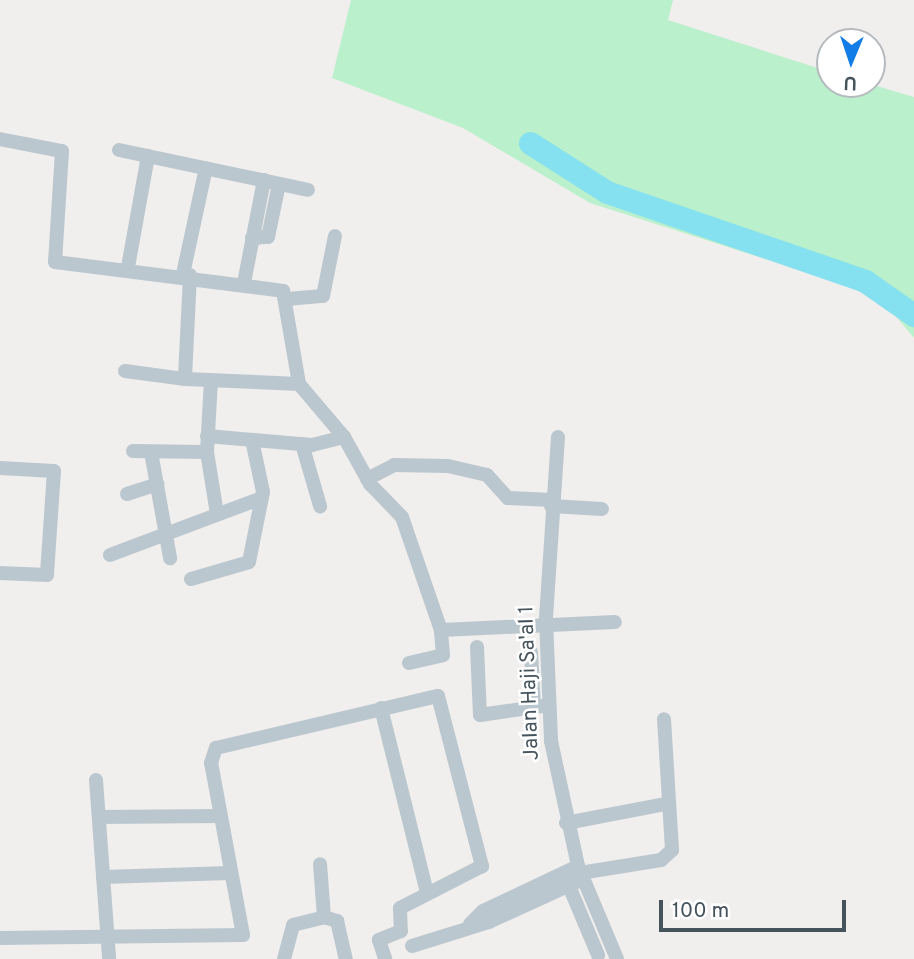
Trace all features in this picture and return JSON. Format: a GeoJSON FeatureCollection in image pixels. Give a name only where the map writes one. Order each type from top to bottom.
{"type":"FeatureCollection","features":[{"type":"Feature","properties":{"kind":"street"},"geometry":{"type":"LineString","coordinates":[[0,139],[62,151],[55,262],[128,267],[274,286],[287,299],[299,384],[344,437],[367,479],[402,517],[441,630],[443,655],[409,663]]}},
{"type":"Feature","properties":{"kind":"street"},"geometry":{"type":"LineString","coordinates":[[119,149],[308,190]]}},
{"type":"Feature","properties":{"kind":"street"},"geometry":{"type":"LineString","coordinates":[[128,267],[148,156]]}},
{"type":"Feature","properties":{"kind":"street"},"geometry":{"type":"LineString","coordinates":[[185,379],[186,274],[206,168]]}},
{"type":"Feature","properties":{"kind":"street"},"geometry":{"type":"LineString","coordinates":[[244,283],[264,180]]}},
{"type":"Feature","properties":{"kind":"street"},"geometry":{"type":"LineString","coordinates":[[252,238],[268,237],[279,184]]}},
{"type":"Feature","properties":{"kind":"street"},"geometry":{"type":"LineString","coordinates":[[287,299],[323,296],[335,236]]}},
{"type":"Feature","properties":{"kind":"street"},"geometry":{"type":"LineString","coordinates":[[125,371],[185,379],[299,384]]}},
{"type":"Feature","properties":{"kind":"street"},"geometry":{"type":"LineString","coordinates":[[211,380],[207,452],[217,514]]}},
{"type":"Feature","properties":{"kind":"street"},"geometry":{"type":"LineString","coordinates":[[207,436],[302,444],[344,437]]}},
{"type":"Feature","properties":{"kind":"street","name":"Jalan Haji Sa'al 1"},"geometry":{"type":"LineString","coordinates":[[558,437],[551,503],[542,706],[566,823],[580,873],[615,954]]}},
{"type":"Feature","properties":{"kind":"street"},"geometry":{"type":"LineString","coordinates":[[191,579],[249,562],[262,498],[252,440]]}},
{"type":"Feature","properties":{"kind":"street"},"geometry":{"type":"LineString","coordinates":[[302,444],[320,506]]}},
{"type":"Feature","properties":{"kind":"street"},"geometry":{"type":"LineString","coordinates":[[133,451],[207,452]]}},
{"type":"Feature","properties":{"kind":"street"},"geometry":{"type":"LineString","coordinates":[[151,452],[170,558]]}},
{"type":"Feature","properties":{"kind":"street"},"geometry":{"type":"LineString","coordinates":[[367,479],[394,465],[448,466],[487,475],[508,498],[602,509]]}},
{"type":"Feature","properties":{"kind":"street"},"geometry":{"type":"LineString","coordinates":[[0,468],[54,471],[47,575],[0,573]]}},
{"type":"Feature","properties":{"kind":"street"},"geometry":{"type":"LineString","coordinates":[[127,494],[157,484]]}},
{"type":"Feature","properties":{"kind":"street"},"geometry":{"type":"LineString","coordinates":[[110,555],[262,498]]}},
{"type":"Feature","properties":{"kind":"street"},"geometry":{"type":"LineString","coordinates":[[441,630],[546,620],[615,622]]}},
{"type":"Feature","properties":{"kind":"street"},"geometry":{"type":"LineString","coordinates":[[477,647],[480,715],[542,706],[531,652]]}},
{"type":"Feature","properties":{"kind":"street"},"geometry":{"type":"LineString","coordinates":[[0,937],[243,935],[211,758],[216,748],[438,696],[482,866],[400,908],[401,931],[380,937],[385,959]]}},
{"type":"Feature","properties":{"kind":"street"},"geometry":{"type":"LineString","coordinates":[[381,708],[427,893]]}},
{"type":"Feature","properties":{"kind":"street"},"geometry":{"type":"LineString","coordinates":[[470,924],[483,911],[580,873],[669,856],[664,719]]}},
{"type":"Feature","properties":{"kind":"street"},"geometry":{"type":"LineString","coordinates":[[96,780],[109,959]]}},
{"type":"Feature","properties":{"kind":"street"},"geometry":{"type":"LineString","coordinates":[[566,823],[666,804]]}},
{"type":"Feature","properties":{"kind":"street"},"geometry":{"type":"LineString","coordinates":[[99,817],[220,816]]}},
{"type":"Feature","properties":{"kind":"street"},"geometry":{"type":"LineString","coordinates":[[320,864],[324,917]]}},
{"type":"Feature","properties":{"kind":"street"},"geometry":{"type":"LineString","coordinates":[[103,877],[230,873]]}},
{"type":"Feature","properties":{"kind":"street"},"geometry":{"type":"LineString","coordinates":[[412,946],[569,886],[580,873]]}},
{"type":"Feature","properties":{"kind":"street"},"geometry":{"type":"LineString","coordinates":[[569,886],[593,957],[615,954]]}},
{"type":"Feature","properties":{"kind":"street"},"geometry":{"type":"LineString","coordinates":[[284,959],[293,925],[324,917],[337,921],[346,959]]}},
{"type":"Feature","properties":{"kind":"green space"},"geometry":{"type":"Polygon","coordinates":[[[351,0],[673,0],[668,20],[816,68],[816,98],[886,98],[886,89],[914,97],[914,338],[888,307],[850,286],[590,203],[463,128],[332,78],[351,0]]]}},
{"type":"Feature","properties":{"kind":"waterway"},"geometry":{"type":"LineString","coordinates":[[530,143],[607,192],[865,281],[914,315]]}}]}
